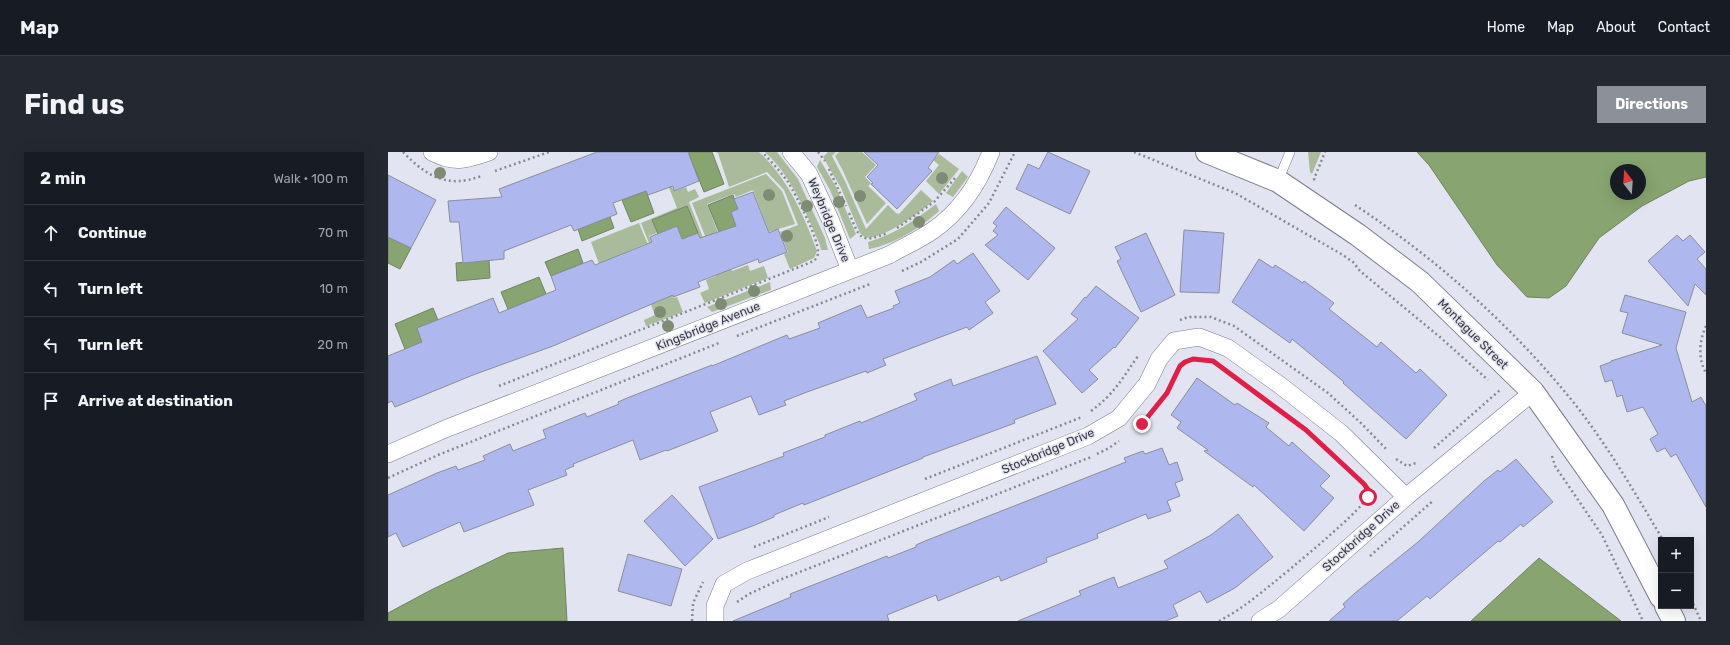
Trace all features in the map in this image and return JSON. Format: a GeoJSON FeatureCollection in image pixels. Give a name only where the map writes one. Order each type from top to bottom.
{"type":"FeatureCollection","features":[{"type":"Feature","properties":{"kind":"street"},"geometry":{"type":"LineString","coordinates":[[432,152],[445,159],[468,160],[488,152]]}},
{"type":"Feature","properties":{"kind":"street","name":"Weybridge Drive"},"geometry":{"type":"LineString","coordinates":[[791,152],[809,174],[830,219],[850,270]]}},
{"type":"Feature","properties":{"kind":"street","name":"Kingsbridge Avenue"},"geometry":{"type":"LineString","coordinates":[[388,454],[445,429],[889,255],[933,230],[958,210],[984,172],[991,152]]}},
{"type":"Feature","properties":{"kind":"street","name":"Montague Street"},"geometry":{"type":"LineString","coordinates":[[1207,152],[1278,180],[1358,235],[1420,282],[1533,392],[1613,505],[1658,591]]}},
{"type":"Feature","properties":{"kind":"street","name":"Stockbridge Drive"},"geometry":{"type":"LineString","coordinates":[[715,621],[715,606],[724,584],[747,571],[1088,436],[1119,418],[1147,384],[1159,359],[1174,341],[1199,337],[1228,348],[1281,386],[1341,433],[1406,496]]}},
{"type":"Feature","properties":{"kind":"street","name":"Stockbridge Drive"},"geometry":{"type":"LineString","coordinates":[[1260,621],[1279,609],[1406,496],[1533,392]]}},
{"type":"Feature","properties":{"kind":"street"},"geometry":{"type":"LineString","coordinates":[[1668,609],[1674,621]]}},
{"type":"Feature","properties":{"kind":"lane"},"geometry":{"type":"LineString","coordinates":[[1278,180],[1290,152]]}},
{"type":"Feature","properties":{"kind":"path"},"geometry":{"type":"LineString","coordinates":[[493,388],[814,261],[818,255],[818,246],[803,211],[787,181],[775,164],[762,152]]}},
{"type":"Feature","properties":{"kind":"path"},"geometry":{"type":"LineString","coordinates":[[818,152],[835,179],[858,234],[864,239],[872,239],[890,232]]}},
{"type":"Feature","properties":{"kind":"path"},"geometry":{"type":"LineString","coordinates":[[897,228],[917,216],[934,202],[958,175]]}},
{"type":"Feature","properties":{"kind":"path"},"geometry":{"type":"LineString","coordinates":[[1706,326],[1702,336],[1700,350],[1706,373]]}},
{"type":"Feature","properties":{"kind":"path"},"geometry":{"type":"LineString","coordinates":[[1132,431],[1142,424],[1163,398],[1180,366],[1193,359],[1207,360]]}},
{"type":"Feature","properties":{"kind":"path"},"geometry":{"type":"LineString","coordinates":[[735,604],[749,594],[777,581],[1060,470],[1109,448],[1123,438]]}},
{"type":"Feature","properties":{"kind":"path"},"geometry":{"type":"LineString","coordinates":[[1320,442],[1336,456]]}},
{"type":"Feature","properties":{"kind":"path"},"geometry":{"type":"LineString","coordinates":[[1551,454],[1555,466],[1602,535],[1643,621]]}},
{"type":"Feature","properties":{"kind":"path"},"geometry":{"type":"LineString","coordinates":[[1219,621],[1244,606],[1277,581],[1364,504],[1368,497],[1369,491],[1360,480]]}},
{"type":"Feature","properties":{"kind":"path"},"geometry":{"type":"LineString","coordinates":[[1365,560],[1435,499]]}},
{"type":"Feature","properties":{"kind":"path"},"geometry":{"type":"LineString","coordinates":[[1694,606],[1701,621]]}},
{"type":"Feature","properties":{"kind":"shaded area"},"geometry":{"type":"Polygon","coordinates":[[[688,152],[712,152],[724,184],[704,192],[688,152]]]}},
{"type":"Feature","properties":{"kind":"shaded area"},"geometry":{"type":"Polygon","coordinates":[[[715,152],[759,152],[769,162],[794,198],[817,251],[814,258],[790,269],[784,254],[788,252],[780,232],[798,225],[784,190],[767,172],[729,187],[718,153],[715,152]]]}},
{"type":"Feature","properties":{"kind":"shaded area"},"geometry":{"type":"Polygon","coordinates":[[[765,152],[777,152],[798,179],[825,238],[828,250],[821,250],[809,220],[791,184],[775,162],[765,152]]]}},
{"type":"Feature","properties":{"kind":"shaded area"},"geometry":{"type":"Polygon","coordinates":[[[828,152],[836,152],[832,156],[845,181],[866,229],[888,205],[899,214],[921,190],[933,201],[920,212],[900,225],[880,235],[865,237],[860,233],[841,188],[823,157],[828,152]]]}},
{"type":"Feature","properties":{"kind":"shaded area"},"geometry":{"type":"Polygon","coordinates":[[[839,152],[862,152],[876,165],[865,177],[871,183],[868,186],[886,203],[867,224],[835,156],[839,152]]]}},
{"type":"Feature","properties":{"kind":"shaded area"},"geometry":{"type":"Polygon","coordinates":[[[929,152],[936,157],[939,154],[959,169],[939,194],[926,181],[939,165],[926,154],[929,152]]]}},
{"type":"Feature","properties":{"kind":"shaded area"},"geometry":{"type":"Polygon","coordinates":[[[1308,152],[1321,152],[1312,174],[1310,172],[1308,152]]]}},
{"type":"Feature","properties":{"kind":"shaded area"},"geometry":{"type":"Polygon","coordinates":[[[1417,152],[1706,152],[1706,177],[1689,181],[1642,206],[1599,238],[1566,286],[1549,298],[1527,297],[1497,265],[1429,165],[1417,152]]]}},
{"type":"Feature","properties":{"kind":"shaded area"},"geometry":{"type":"Polygon","coordinates":[[[820,160],[836,187],[856,234],[850,239],[830,190],[817,167],[820,160]]]}},
{"type":"Feature","properties":{"kind":"shaded area"},"geometry":{"type":"Polygon","coordinates":[[[962,171],[968,177],[953,197],[946,193],[962,171]]]}},
{"type":"Feature","properties":{"kind":"shaded area"},"geometry":{"type":"Polygon","coordinates":[[[766,174],[782,191],[795,224],[769,232],[753,190],[736,197],[734,194],[707,204],[725,251],[713,256],[692,203],[766,174]]]}},
{"type":"Feature","properties":{"kind":"shaded area"},"geometry":{"type":"Polygon","coordinates":[[[669,180],[674,191],[686,187],[688,192],[695,189],[699,197],[689,202],[711,258],[725,253],[732,271],[748,265],[750,271],[764,266],[768,278],[705,303],[700,293],[709,289],[706,280],[716,276],[687,206],[652,220],[657,233],[649,236],[673,298],[677,297],[683,312],[646,326],[644,320],[655,315],[647,295],[653,253],[641,223],[677,208],[668,185],[669,180]]]}},
{"type":"Feature","properties":{"kind":"shaded area"},"geometry":{"type":"Polygon","coordinates":[[[646,191],[654,213],[631,222],[622,200],[646,191]]]}},
{"type":"Feature","properties":{"kind":"shaded area"},"geometry":{"type":"Polygon","coordinates":[[[733,195],[738,209],[731,212],[736,226],[719,232],[708,205],[733,195]]]}},
{"type":"Feature","properties":{"kind":"shaded area"},"geometry":{"type":"Polygon","coordinates":[[[936,204],[939,211],[924,223],[898,239],[879,247],[869,249],[868,242],[895,231],[936,204]]]}},
{"type":"Feature","properties":{"kind":"shaded area"},"geometry":{"type":"Polygon","coordinates":[[[687,206],[698,233],[682,239],[658,234],[652,220],[687,206]]]}},
{"type":"Feature","properties":{"kind":"shaded area"},"geometry":{"type":"Polygon","coordinates":[[[610,217],[614,228],[582,241],[578,229],[610,217]]]}},
{"type":"Feature","properties":{"kind":"shaded area"},"geometry":{"type":"Polygon","coordinates":[[[639,223],[651,252],[649,253],[645,244],[599,264],[591,242],[639,223]]]}},
{"type":"Feature","properties":{"kind":"shaded area"},"geometry":{"type":"Polygon","coordinates":[[[388,237],[411,248],[400,269],[388,263],[388,237]]]}},
{"type":"Feature","properties":{"kind":"shaded area"},"geometry":{"type":"Polygon","coordinates":[[[578,249],[583,263],[551,276],[545,262],[578,249]]]}},
{"type":"Feature","properties":{"kind":"shaded area"},"geometry":{"type":"Polygon","coordinates":[[[489,260],[490,278],[457,281],[456,263],[489,260]]]}},
{"type":"Feature","properties":{"kind":"shaded area"},"geometry":{"type":"Polygon","coordinates":[[[539,277],[546,294],[508,309],[501,292],[539,277]]]}},
{"type":"Feature","properties":{"kind":"shaded area"},"geometry":{"type":"Polygon","coordinates":[[[770,282],[771,290],[712,312],[707,307],[770,282]]]}},
{"type":"Feature","properties":{"kind":"shaded area"},"geometry":{"type":"Polygon","coordinates":[[[433,308],[438,320],[417,328],[422,342],[405,349],[395,324],[433,308]]]}},
{"type":"Feature","properties":{"kind":"shaded area"},"geometry":{"type":"Polygon","coordinates":[[[563,548],[567,621],[388,621],[388,613],[431,590],[508,553],[563,548]]]}},
{"type":"Feature","properties":{"kind":"shaded area"},"geometry":{"type":"Polygon","coordinates":[[[1539,558],[1621,621],[1471,621],[1539,558]]]}},
{"type":"Feature","properties":{"kind":"building"},"geometry":{"type":"Polygon","coordinates":[[[597,152],[688,152],[699,181],[674,191],[673,186],[648,195],[646,191],[613,203],[617,214],[574,231],[571,225],[504,251],[504,259],[463,263],[459,222],[450,222],[448,201],[502,197],[499,189],[597,152]]]}},
{"type":"Feature","properties":{"kind":"building"},"geometry":{"type":"Polygon","coordinates":[[[864,152],[939,152],[928,168],[932,171],[897,209],[871,184],[873,183],[867,177],[878,165],[864,152]]]}},
{"type":"Feature","properties":{"kind":"building"},"geometry":{"type":"Polygon","coordinates":[[[1048,152],[1090,171],[1070,214],[1016,189],[1028,164],[1039,169],[1048,152]]]}},
{"type":"Feature","properties":{"kind":"building"},"geometry":{"type":"Polygon","coordinates":[[[388,175],[436,200],[411,248],[388,237],[388,175]]]}},
{"type":"Feature","properties":{"kind":"building"},"geometry":{"type":"Polygon","coordinates":[[[753,192],[769,233],[778,229],[787,252],[759,263],[758,259],[698,282],[700,287],[673,297],[673,295],[553,346],[473,375],[395,407],[392,401],[388,403],[388,356],[422,342],[417,328],[493,298],[499,313],[556,290],[551,276],[592,260],[595,265],[652,242],[650,237],[677,226],[682,239],[698,233],[700,238],[736,226],[731,212],[738,209],[734,199],[753,192]]]}},
{"type":"Feature","properties":{"kind":"building"},"geometry":{"type":"Polygon","coordinates":[[[1006,207],[1055,248],[1028,280],[985,245],[998,235],[993,231],[997,226],[993,223],[1006,207]]]}},
{"type":"Feature","properties":{"kind":"building"},"geometry":{"type":"Polygon","coordinates":[[[1184,230],[1224,233],[1219,293],[1180,292],[1184,230]]]}},
{"type":"Feature","properties":{"kind":"building"},"geometry":{"type":"Polygon","coordinates":[[[1146,233],[1175,295],[1141,312],[1117,261],[1121,259],[1115,247],[1146,233]]]}},
{"type":"Feature","properties":{"kind":"building"},"geometry":{"type":"Polygon","coordinates":[[[1677,235],[1683,241],[1690,235],[1705,252],[1697,259],[1706,269],[1706,295],[1695,284],[1688,306],[1648,261],[1677,235]]]}},
{"type":"Feature","properties":{"kind":"building"},"geometry":{"type":"Polygon","coordinates":[[[973,253],[1000,291],[985,302],[993,313],[969,330],[967,327],[883,359],[886,365],[867,373],[866,371],[784,401],[786,405],[759,415],[751,396],[710,412],[718,431],[667,451],[666,450],[640,460],[633,440],[573,464],[574,466],[565,470],[567,475],[528,490],[534,505],[464,532],[460,522],[403,547],[396,533],[388,537],[388,495],[456,466],[458,470],[485,460],[483,456],[510,444],[513,451],[546,438],[543,430],[585,413],[587,417],[619,404],[618,402],[627,398],[712,366],[787,335],[789,339],[820,328],[818,323],[861,305],[867,318],[894,308],[893,306],[900,303],[895,291],[930,277],[954,260],[957,264],[973,253]]]}},
{"type":"Feature","properties":{"kind":"building"},"geometry":{"type":"Polygon","coordinates":[[[1259,259],[1273,268],[1275,265],[1303,283],[1304,281],[1334,303],[1329,309],[1377,347],[1381,342],[1416,373],[1420,369],[1447,395],[1406,439],[1343,383],[1344,382],[1292,339],[1290,343],[1232,302],[1259,259]]]}},
{"type":"Feature","properties":{"kind":"building"},"geometry":{"type":"Polygon","coordinates":[[[1096,286],[1139,318],[1115,348],[1114,347],[1089,370],[1098,379],[1082,393],[1043,351],[1078,319],[1071,314],[1096,286]]]}},
{"type":"Feature","properties":{"kind":"building"},"geometry":{"type":"Polygon","coordinates":[[[1625,295],[1686,312],[1676,348],[1692,402],[1701,397],[1706,406],[1706,507],[1676,454],[1671,457],[1665,448],[1657,452],[1650,439],[1658,434],[1643,407],[1627,412],[1622,395],[1617,397],[1612,380],[1605,382],[1600,366],[1611,361],[1662,345],[1622,333],[1628,313],[1620,311],[1625,295]]]}},
{"type":"Feature","properties":{"kind":"building"},"geometry":{"type":"Polygon","coordinates":[[[1037,356],[1056,404],[1014,420],[1015,423],[923,457],[804,505],[803,503],[774,515],[774,517],[718,539],[699,487],[784,456],[783,453],[825,437],[825,435],[860,421],[861,423],[917,400],[914,394],[951,379],[953,386],[1037,356]]]}},
{"type":"Feature","properties":{"kind":"building"},"geometry":{"type":"Polygon","coordinates":[[[1197,378],[1235,405],[1237,403],[1269,423],[1266,427],[1289,446],[1292,442],[1330,476],[1320,486],[1334,498],[1304,531],[1254,485],[1253,487],[1204,451],[1208,450],[1177,428],[1181,422],[1171,415],[1197,378]]]}},
{"type":"Feature","properties":{"kind":"building"},"geometry":{"type":"Polygon","coordinates":[[[1162,448],[1169,465],[1177,462],[1183,480],[1175,483],[1180,496],[1167,501],[1171,511],[1148,519],[1146,514],[1097,534],[1098,538],[1046,558],[1047,562],[1001,581],[999,576],[938,601],[936,595],[887,615],[889,621],[733,621],[791,597],[790,594],[887,556],[888,558],[916,547],[916,545],[925,541],[1126,462],[1124,458],[1143,451],[1145,454],[1162,448]]]}},
{"type":"Feature","properties":{"kind":"building"},"geometry":{"type":"Polygon","coordinates":[[[1516,459],[1553,502],[1523,527],[1521,524],[1500,542],[1498,541],[1430,599],[1427,596],[1397,621],[1329,621],[1345,607],[1343,604],[1355,593],[1418,542],[1484,481],[1498,470],[1500,472],[1516,459]]]}},
{"type":"Feature","properties":{"kind":"building"},"geometry":{"type":"Polygon","coordinates":[[[672,495],[713,539],[685,566],[644,521],[672,495]]]}},
{"type":"Feature","properties":{"kind":"building"},"geometry":{"type":"Polygon","coordinates":[[[1238,514],[1273,557],[1235,588],[1207,603],[1200,591],[1173,605],[1178,616],[1166,621],[1018,621],[1081,595],[1079,591],[1114,577],[1118,588],[1168,568],[1164,561],[1211,535],[1238,514]]]}},
{"type":"Feature","properties":{"kind":"building"},"geometry":{"type":"Polygon","coordinates":[[[628,554],[682,569],[671,606],[618,591],[628,554]]]}},
{"type":"Feature","properties":{"kind":"route"},"geometry":{"type":"LineString","coordinates":[[1142,424],[1167,393],[1172,379],[1180,366],[1193,359],[1213,361],[1306,430],[1325,446],[1364,484],[1369,491],[1368,497]]}}]}
